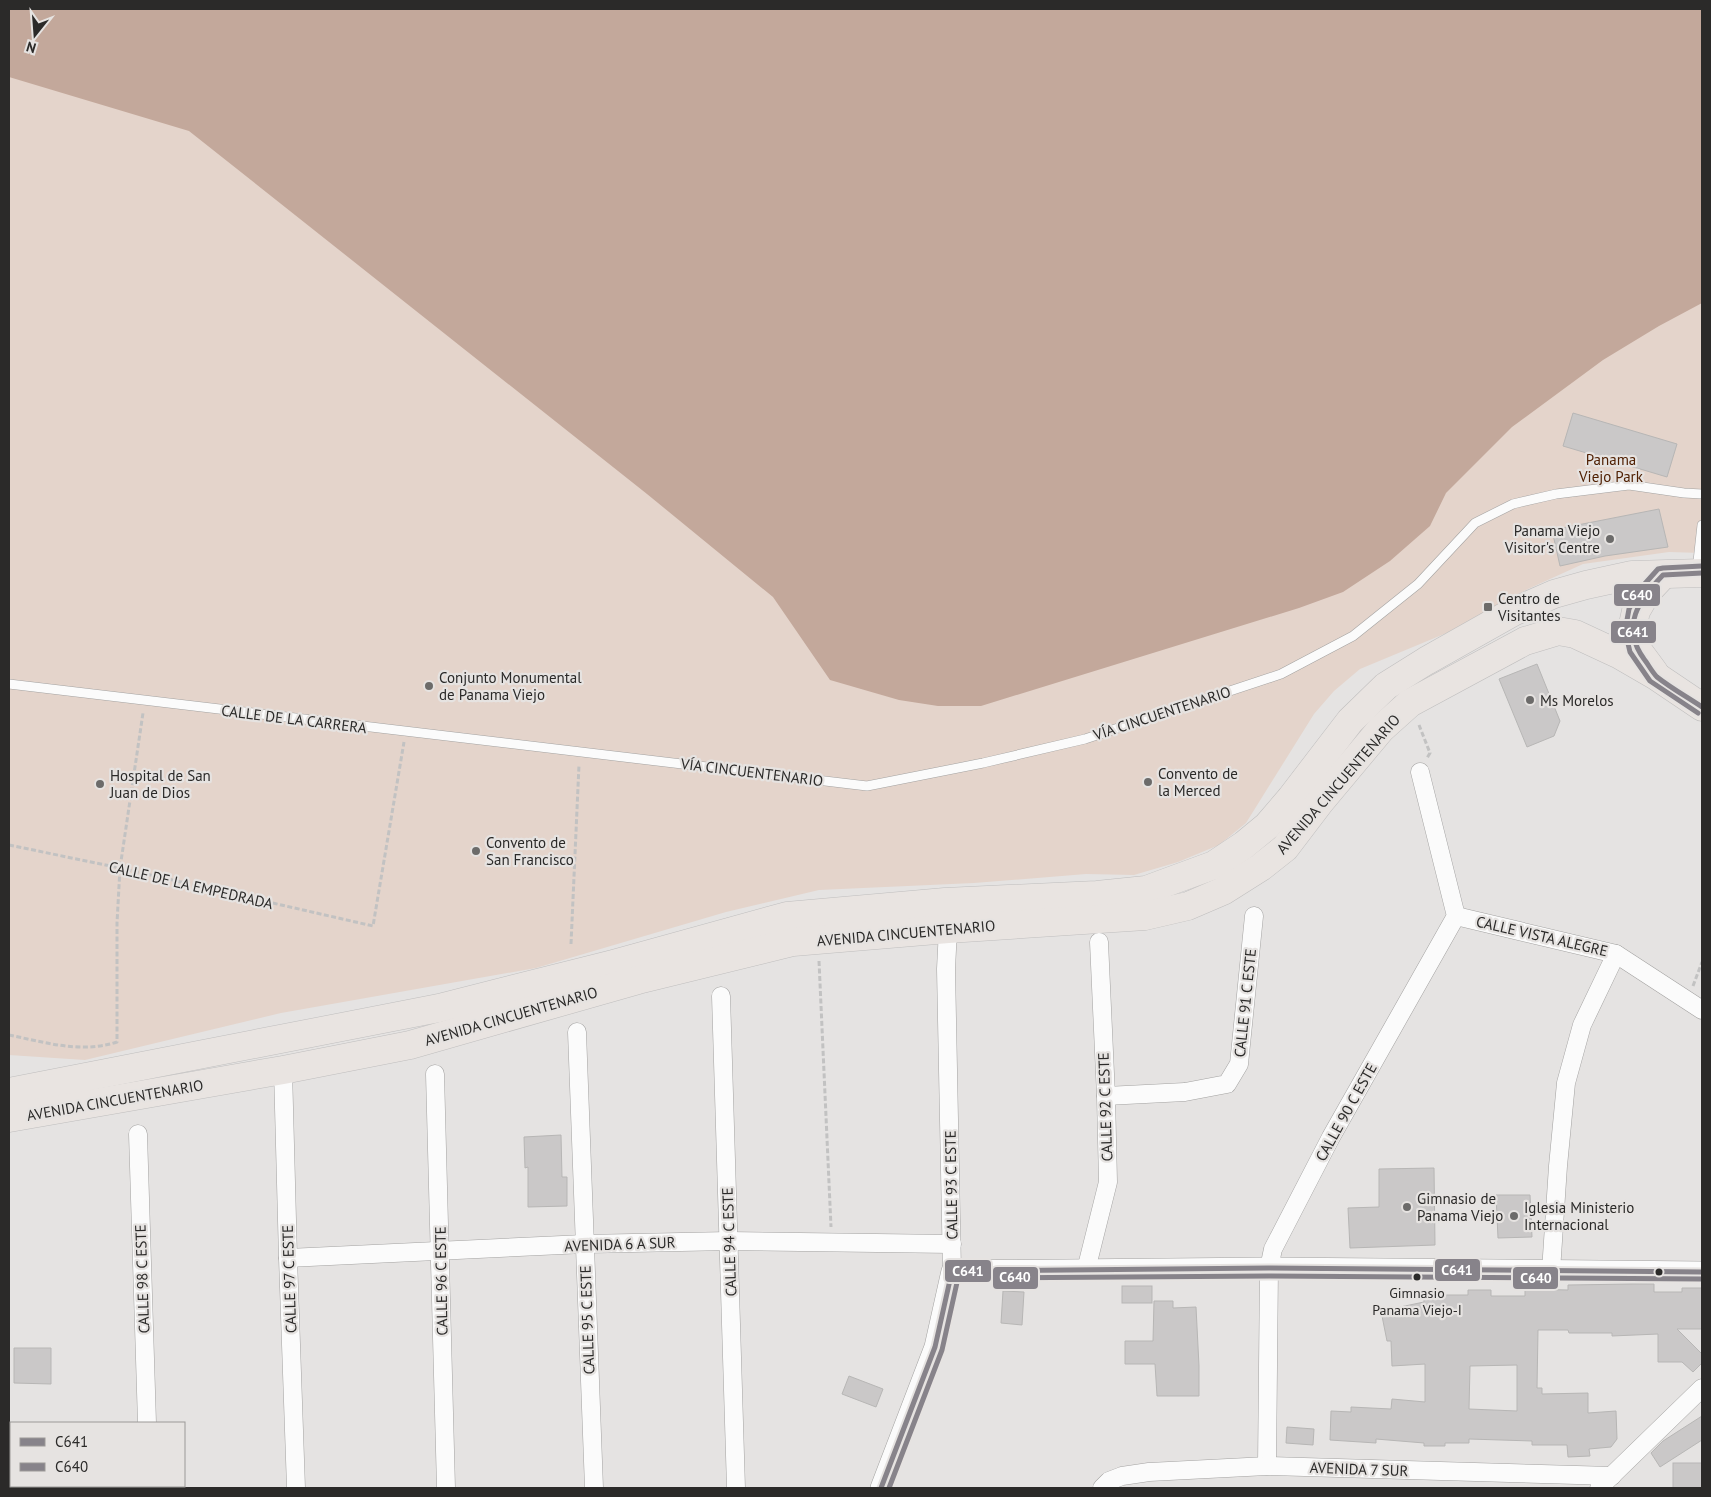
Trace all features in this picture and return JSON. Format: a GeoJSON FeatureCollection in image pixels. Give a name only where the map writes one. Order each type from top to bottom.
{"type":"FeatureCollection","features":[{"type":"Feature","properties":{"kind":"main road","name":"AVENIDA CINCUENTENARIO"},"geometry":{"type":"LineString","coordinates":[[9,1092],[439,1008],[613,964],[787,916],[945,902],[1097,895],[1146,890],[1214,866],[1244,845],[1267,826],[1291,798],[1350,720],[1386,686],[1418,666],[1514,612],[1554,594],[1586,585],[1632,576],[1700,573]]}},
{"type":"Feature","properties":{"kind":"main road"},"geometry":{"type":"LineString","coordinates":[[1656,676],[1637,649],[1632,629],[1636,611],[1646,592],[1663,575]]}},
{"type":"Feature","properties":{"kind":"main road","name":"AVENIDA CINCUENTENARIO"},"geometry":{"type":"LineString","coordinates":[[9,1118],[283,1070],[410,1045],[638,980],[793,942],[948,929],[1145,916],[1188,906],[1223,891],[1261,867],[1285,848],[1320,802],[1382,729],[1410,703],[1525,641],[1558,631],[1575,634],[1618,654],[1656,676],[1702,707]]}},
{"type":"Feature","properties":{"kind":"street"},"geometry":{"type":"LineString","coordinates":[[1420,772],[1456,916]]}},
{"type":"Feature","properties":{"kind":"street","name":"CALLE 91 C ESTE"},"geometry":{"type":"LineString","coordinates":[[1106,1096],[1186,1092],[1227,1084],[1239,1064],[1254,916]]}},
{"type":"Feature","properties":{"kind":"street","name":"CALLE VISTA ALEGRE"},"geometry":{"type":"LineString","coordinates":[[1456,916],[1616,954],[1695,1005]]}},
{"type":"Feature","properties":{"kind":"street","name":"CALLE 90 C ESTE"},"geometry":{"type":"LineString","coordinates":[[1267,1466],[1268,1268],[1273,1249],[1331,1137],[1456,916]]}},
{"type":"Feature","properties":{"kind":"street","name":"CALLE 93 C ESTE"},"geometry":{"type":"LineString","coordinates":[[880,1488],[935,1347],[952,1271],[946,969],[948,929]]}},
{"type":"Feature","properties":{"kind":"street","name":"CALLE 92 C ESTE"},"geometry":{"type":"LineString","coordinates":[[1086,1270],[1108,1182],[1099,942]]}},
{"type":"Feature","properties":{"kind":"street"},"geometry":{"type":"LineString","coordinates":[[1551,1271],[1566,1083],[1582,1025],[1616,954]]}},
{"type":"Feature","properties":{"kind":"street","name":"CALLE 94 C ESTE"},"geometry":{"type":"LineString","coordinates":[[720,996],[736,1488]]}},
{"type":"Feature","properties":{"kind":"street","name":"CALLE 95 C ESTE"},"geometry":{"type":"LineString","coordinates":[[577,1032],[594,1488]]}},
{"type":"Feature","properties":{"kind":"street","name":"CALLE 97 C ESTE"},"geometry":{"type":"LineString","coordinates":[[283,1070],[296,1488]]}},
{"type":"Feature","properties":{"kind":"street","name":"CALLE 96 C ESTE"},"geometry":{"type":"LineString","coordinates":[[435,1074],[446,1488]]}},
{"type":"Feature","properties":{"kind":"street","name":"CALLE 98 C ESTE"},"geometry":{"type":"LineString","coordinates":[[138,1134],[146,1422]]}},
{"type":"Feature","properties":{"kind":"street","name":"AVENIDA 6 A SUR"},"geometry":{"type":"LineString","coordinates":[[288,1258],[584,1244],[729,1241],[952,1244]]}},
{"type":"Feature","properties":{"kind":"street"},"geometry":{"type":"LineString","coordinates":[[952,1271],[1268,1268],[1702,1272]]}},
{"type":"Feature","properties":{"kind":"street"},"geometry":{"type":"LineString","coordinates":[[1599,1488],[1702,1388]]}},
{"type":"Feature","properties":{"kind":"street","name":"AVENIDA 7 SUR"},"geometry":{"type":"LineString","coordinates":[[1105,1485],[1122,1476],[1149,1472],[1267,1466],[1612,1476]]}},
{"type":"Feature","properties":{"kind":"lane","name":"VÍA CINCUENTENARIO"},"geometry":{"type":"LineString","coordinates":[[579,752],[868,786],[982,763],[1085,739],[1281,674],[1353,636],[1418,584],[1475,523],[1513,504],[1556,494],[1630,485],[1702,494]]}},
{"type":"Feature","properties":{"kind":"lane"},"geometry":{"type":"LineString","coordinates":[[1700,573],[1702,525]]}},
{"type":"Feature","properties":{"kind":"lane","name":"CALLE DE LA CARRERA"},"geometry":{"type":"LineString","coordinates":[[9,684],[579,752]]}},
{"type":"Feature","properties":{"kind":"path"},"geometry":{"type":"LineString","coordinates":[[9,1035],[76,1048],[104,1046],[117,1042],[117,923],[120,868],[144,700]]}},
{"type":"Feature","properties":{"kind":"path"},"geometry":{"type":"LineString","coordinates":[[1410,703],[1430,753],[1420,772]]}},
{"type":"Feature","properties":{"kind":"path","name":"CALLE DE LA EMPEDRADA"},"geometry":{"type":"LineString","coordinates":[[9,845],[120,868],[374,926],[406,732]]}},
{"type":"Feature","properties":{"kind":"path"},"geometry":{"type":"LineString","coordinates":[[571,944],[579,752]]}},
{"type":"Feature","properties":{"kind":"path"},"geometry":{"type":"LineString","coordinates":[[1695,1005],[1702,962]]}},
{"type":"Feature","properties":{"kind":"path"},"geometry":{"type":"LineString","coordinates":[[820,983],[832,1242]]}},
{"type":"Feature","properties":{"kind":"green space","name":"Panama Viejo Park"},"geometry":{"type":"Polygon","coordinates":[[[9,9],[1702,9],[1702,553],[1669,552],[1583,564],[1528,589],[1449,632],[1360,669],[1334,691],[1314,714],[1246,823],[1219,845],[1178,862],[1134,875],[1086,874],[974,883],[819,890],[726,912],[536,968],[281,1013],[85,1060],[9,1055],[9,9]]]}},
{"type":"Feature","properties":{"kind":"shaded area"},"geometry":{"type":"Polygon","coordinates":[[[9,9],[1702,9],[1702,303],[1659,326],[1603,360],[1512,427],[1446,493],[1430,526],[1390,561],[1343,592],[1299,608],[981,706],[938,706],[899,700],[830,680],[773,597],[647,494],[189,131],[9,77],[9,9]]]}},
{"type":"Feature","properties":{"kind":"building"},"geometry":{"type":"Polygon","coordinates":[[[1573,413],[1677,444],[1667,477],[1563,446],[1573,413]]]}},
{"type":"Feature","properties":{"kind":"building","name":"Panama Viejo Visitor's Centre"},"geometry":{"type":"Polygon","coordinates":[[[1659,509],[1668,547],[1605,556],[1560,566],[1552,530],[1659,509]]]}},
{"type":"Feature","properties":{"kind":"building","name":"Ms Morelos"},"geometry":{"type":"Polygon","coordinates":[[[1537,664],[1560,721],[1554,736],[1527,747],[1499,679],[1537,664]]]}},
{"type":"Feature","properties":{"kind":"building"},"geometry":{"type":"Polygon","coordinates":[[[561,1135],[562,1177],[567,1177],[567,1206],[528,1207],[528,1167],[525,1168],[524,1137],[561,1135]]]}},
{"type":"Feature","properties":{"kind":"building","name":"Gimnasio de Panama Viejo"},"geometry":{"type":"Polygon","coordinates":[[[1434,1168],[1435,1245],[1350,1248],[1348,1208],[1379,1207],[1379,1169],[1434,1168]]]}},
{"type":"Feature","properties":{"kind":"building","name":"Iglesia Ministerio Internacional"},"geometry":{"type":"Polygon","coordinates":[[[1496,1195],[1530,1195],[1532,1237],[1498,1238],[1496,1195]]]}},
{"type":"Feature","properties":{"kind":"building"},"geometry":{"type":"Polygon","coordinates":[[[1654,1284],[1654,1292],[1682,1292],[1682,1288],[1702,1288],[1702,1329],[1677,1329],[1702,1354],[1702,1363],[1693,1372],[1682,1362],[1658,1362],[1658,1334],[1612,1336],[1612,1333],[1569,1333],[1568,1330],[1538,1330],[1537,1388],[1542,1388],[1542,1394],[1588,1393],[1588,1413],[1616,1411],[1617,1439],[1611,1447],[1589,1449],[1590,1456],[1568,1457],[1567,1445],[1532,1445],[1532,1441],[1469,1439],[1469,1443],[1445,1443],[1445,1446],[1424,1446],[1424,1443],[1376,1439],[1376,1443],[1330,1440],[1331,1411],[1351,1412],[1351,1407],[1391,1409],[1392,1399],[1425,1402],[1425,1364],[1392,1366],[1391,1341],[1387,1341],[1381,1311],[1424,1302],[1424,1295],[1468,1295],[1468,1290],[1491,1290],[1491,1296],[1525,1296],[1525,1289],[1568,1290],[1568,1285],[1654,1284]],[[1517,1365],[1470,1366],[1469,1409],[1517,1411],[1517,1365]]]}},
{"type":"Feature","properties":{"kind":"building"},"geometry":{"type":"Polygon","coordinates":[[[1122,1286],[1152,1286],[1152,1303],[1122,1303],[1122,1286]]]}},
{"type":"Feature","properties":{"kind":"building"},"geometry":{"type":"Polygon","coordinates":[[[1003,1291],[1024,1292],[1022,1325],[1001,1323],[1003,1291]]]}},
{"type":"Feature","properties":{"kind":"building"},"geometry":{"type":"Polygon","coordinates":[[[1154,1301],[1173,1301],[1173,1308],[1196,1307],[1199,1396],[1157,1396],[1155,1364],[1125,1364],[1125,1341],[1153,1341],[1154,1301]]]}},
{"type":"Feature","properties":{"kind":"building"},"geometry":{"type":"Polygon","coordinates":[[[14,1348],[51,1348],[51,1384],[14,1383],[14,1348]]]}},
{"type":"Feature","properties":{"kind":"building"},"geometry":{"type":"Polygon","coordinates":[[[849,1376],[883,1389],[876,1407],[842,1394],[849,1376]]]}},
{"type":"Feature","properties":{"kind":"building"},"geometry":{"type":"Polygon","coordinates":[[[1702,1416],[1702,1440],[1660,1467],[1651,1453],[1663,1441],[1702,1416]]]}},
{"type":"Feature","properties":{"kind":"building"},"geometry":{"type":"Polygon","coordinates":[[[1287,1427],[1314,1429],[1313,1445],[1286,1443],[1287,1427]]]}},
{"type":"Feature","properties":{"kind":"building"},"geometry":{"type":"Polygon","coordinates":[[[1673,1463],[1702,1463],[1702,1488],[1673,1488],[1673,1463]]]}},
{"type":"Feature","properties":{"kind":"transit line","name":"C640"},"geometry":{"type":"LineString","coordinates":[[1698,713],[1650,681],[1630,652],[1625,631],[1629,609],[1641,588],[1658,569],[1702,566]]}},
{"type":"Feature","properties":{"kind":"transit line","name":"C641"},"geometry":{"type":"LineString","coordinates":[[1702,573],[1663,575],[1640,604],[1633,625],[1633,635],[1637,647],[1655,675],[1702,707]]}},
{"type":"Feature","properties":{"kind":"transit line","name":"C641"},"geometry":{"type":"LineString","coordinates":[[881,1488],[935,1347],[952,1271],[1269,1268],[1702,1272]]}},
{"type":"Feature","properties":{"kind":"transit line","name":"C640"},"geometry":{"type":"LineString","coordinates":[[889,1488],[942,1350],[958,1278],[1269,1276],[1702,1279]]}},
{"type":"Feature","properties":{"kind":"place","name":"Panama Viejo Visitor's Centre"},"geometry":{"type":"Point","coordinates":[1610,539]}},
{"type":"Feature","properties":{"kind":"place","name":"Centro de Visitantes"},"geometry":{"type":"Point","coordinates":[1488,607]}},
{"type":"Feature","properties":{"kind":"place","name":"Conjunto Monumental de Panama Viejo"},"geometry":{"type":"Point","coordinates":[429,686]}},
{"type":"Feature","properties":{"kind":"place","name":"Ms Morelos"},"geometry":{"type":"Point","coordinates":[1530,700]}},
{"type":"Feature","properties":{"kind":"place","name":"Convento de la Merced"},"geometry":{"type":"Point","coordinates":[1148,782]}},
{"type":"Feature","properties":{"kind":"place","name":"Hospital de San Juan de Dios"},"geometry":{"type":"Point","coordinates":[100,784]}},
{"type":"Feature","properties":{"kind":"place","name":"Convento de San Francisco"},"geometry":{"type":"Point","coordinates":[476,851]}},
{"type":"Feature","properties":{"kind":"place","name":"Gimnasio de Panama Viejo"},"geometry":{"type":"Point","coordinates":[1407,1207]}},
{"type":"Feature","properties":{"kind":"place","name":"Iglesia Ministerio Internacional"},"geometry":{"type":"Point","coordinates":[1514,1216]}},
{"type":"Feature","properties":{"kind":"place","name":"Gimnasio Panama Viejo-I"},"geometry":{"type":"Point","coordinates":[1417,1277]}}]}
